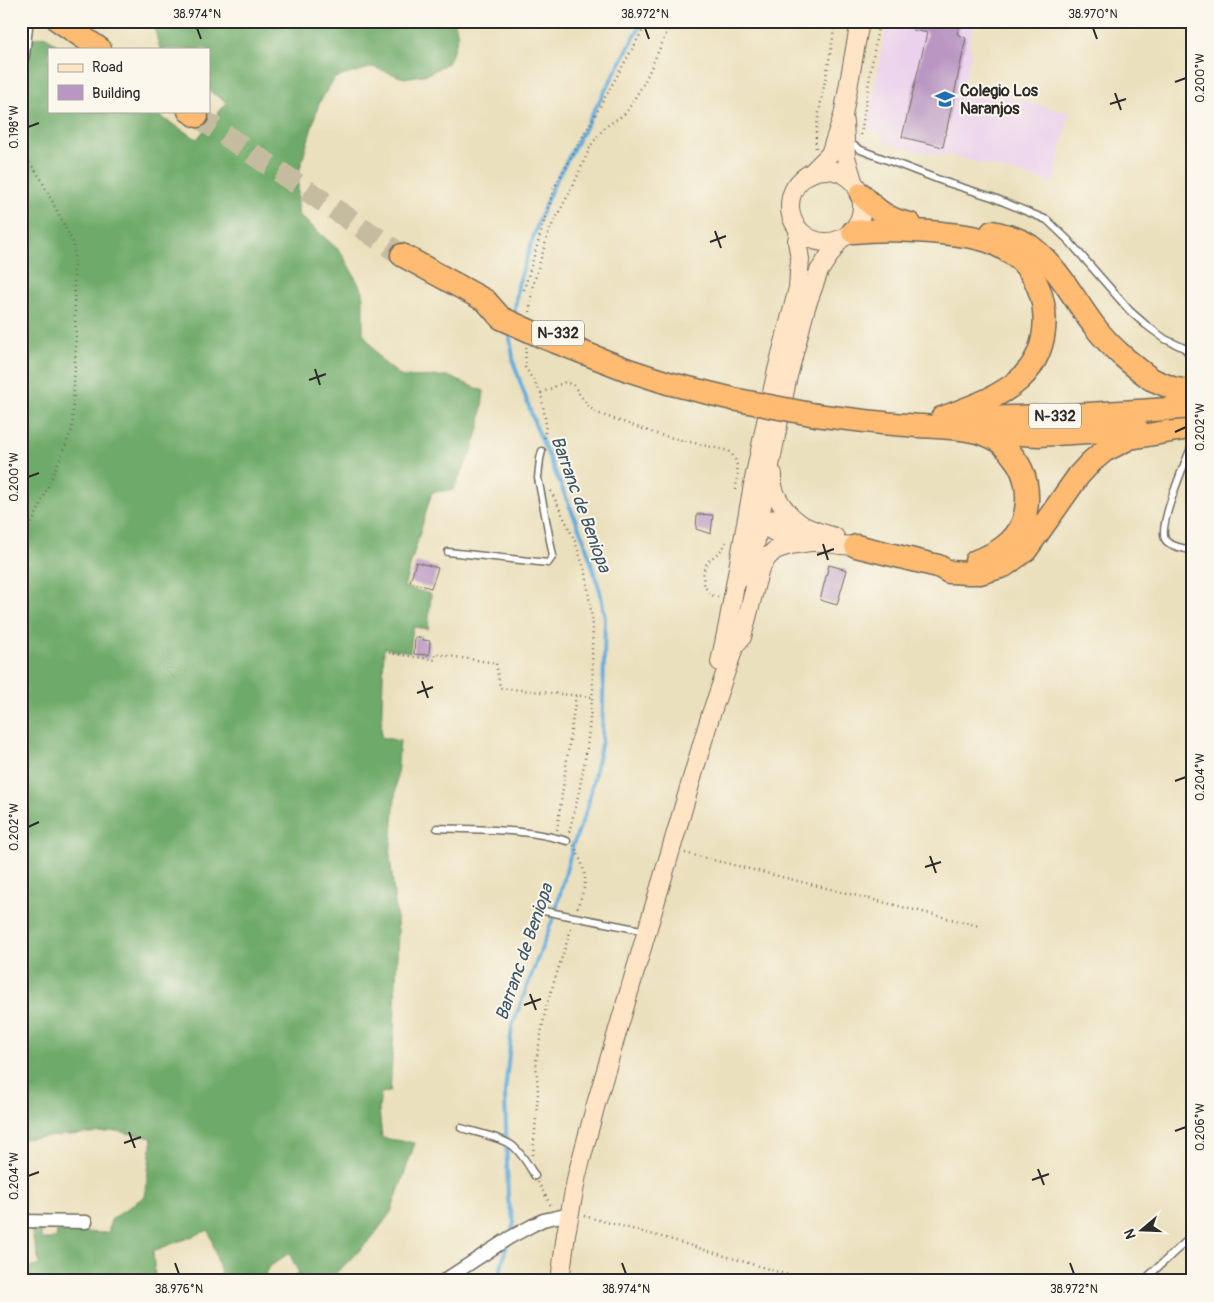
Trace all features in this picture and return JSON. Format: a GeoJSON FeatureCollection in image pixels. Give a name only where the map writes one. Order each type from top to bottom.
{"type":"FeatureCollection","features":[{"type":"Feature","properties":{"kind":"highway"},"geometry":{"type":"LineString","coordinates":[[59,21],[99,48]]}},
{"type":"Feature","properties":{"kind":"highway"},"geometry":{"type":"LineString","coordinates":[[857,188],[874,208],[886,216],[902,222],[982,230],[1002,234],[1034,248],[1053,268],[1112,348],[1151,378],[1172,388],[1193,392]]}},
{"type":"Feature","properties":{"kind":"highway"},"geometry":{"type":"LineString","coordinates":[[846,236],[893,229],[976,238],[1006,250],[1021,260],[1037,283],[1042,300],[1045,324],[1041,345],[1031,366],[1021,378],[1005,391],[974,406],[942,418]]}},
{"type":"Feature","properties":{"kind":"highway","name":"N-332"},"geometry":{"type":"LineString","coordinates":[[402,255],[486,301],[500,318],[543,337],[630,366],[668,383],[817,410],[942,418],[1001,418],[1168,409],[1192,423]]}},
{"type":"Feature","properties":{"kind":"highway"},"geometry":{"type":"LineString","coordinates":[[817,410],[858,421],[1038,435],[1192,423]]}},
{"type":"Feature","properties":{"kind":"highway"},"geometry":{"type":"LineString","coordinates":[[856,546],[938,566],[948,572],[980,573],[1004,566],[1026,550],[1079,475],[1104,451],[1130,438],[1192,423]]}},
{"type":"Feature","properties":{"kind":"highway"},"geometry":{"type":"LineString","coordinates":[[938,566],[966,563],[999,551],[1011,541],[1024,520],[1027,497],[1026,482],[1020,464],[1000,442],[971,431]]}},
{"type":"Feature","properties":{"kind":"street"},"geometry":{"type":"LineString","coordinates":[[846,236],[828,243],[817,242],[807,238],[793,221],[790,210],[794,189],[801,180],[830,154],[843,116],[860,21]]}},
{"type":"Feature","properties":{"kind":"street"},"geometry":{"type":"LineString","coordinates":[[560,1281],[566,1234],[563,1215],[577,1175],[596,1104],[710,717],[735,645],[750,582],[759,521],[787,380],[806,307],[819,271],[846,236],[859,223],[862,214],[863,204],[846,157],[853,137],[843,116]]}},
{"type":"Feature","properties":{"kind":"street"},"geometry":{"type":"LineString","coordinates":[[815,169],[832,170],[844,174],[857,188]]}},
{"type":"Feature","properties":{"kind":"street"},"geometry":{"type":"LineString","coordinates":[[710,717],[754,479],[776,374],[798,288],[800,259],[797,241],[799,230]]}},
{"type":"Feature","properties":{"kind":"street"},"geometry":{"type":"LineString","coordinates":[[794,303],[793,326],[756,512],[759,521],[767,529],[791,538],[810,542]]}},
{"type":"Feature","properties":{"kind":"street"},"geometry":{"type":"LineString","coordinates":[[772,460],[774,486],[778,498],[798,522]]}},
{"type":"Feature","properties":{"kind":"street"},"geometry":{"type":"LineString","coordinates":[[728,624],[734,614],[753,524],[759,521],[778,518],[798,522],[813,530],[844,539],[856,546]]}},
{"type":"Feature","properties":{"kind":"street"},"geometry":{"type":"LineString","coordinates":[[735,645],[742,637],[760,568],[775,550],[790,545],[810,542],[856,546]]}},
{"type":"Feature","properties":{"kind":"street"},"geometry":{"type":"LineString","coordinates":[[443,1281],[509,1238],[543,1220],[563,1215]]}},
{"type":"Feature","properties":{"kind":"street"},"geometry":{"type":"LineString","coordinates":[[21,1221],[86,1222]]}},
{"type":"Feature","properties":{"kind":"lane"},"geometry":{"type":"LineString","coordinates":[[21,24],[29,27],[26,55],[21,73]]}},
{"type":"Feature","properties":{"kind":"lane"},"geometry":{"type":"LineString","coordinates":[[853,137],[861,150],[945,182],[992,197],[1047,220],[1068,240],[1130,311],[1164,339],[1184,348],[1192,356],[1192,423],[1180,476],[1168,511],[1164,532],[1165,538],[1170,544],[1193,551]]}},
{"type":"Feature","properties":{"kind":"lane"},"geometry":{"type":"LineString","coordinates":[[448,552],[548,563],[553,556],[538,478],[542,451]]}},
{"type":"Feature","properties":{"kind":"lane"},"geometry":{"type":"LineString","coordinates":[[437,828],[521,832],[567,841]]}},
{"type":"Feature","properties":{"kind":"lane"},"geometry":{"type":"LineString","coordinates":[[544,911],[647,931]]}},
{"type":"Feature","properties":{"kind":"lane"},"geometry":{"type":"LineString","coordinates":[[461,1128],[514,1146],[526,1160],[535,1176]]}},
{"type":"Feature","properties":{"kind":"lane"},"geometry":{"type":"LineString","coordinates":[[1143,1281],[1193,1235]]}},
{"type":"Feature","properties":{"kind":"path"},"geometry":{"type":"LineString","coordinates":[[524,290],[554,188],[648,21]]}},
{"type":"Feature","properties":{"kind":"path"},"geometry":{"type":"LineString","coordinates":[[530,318],[532,289],[549,231],[574,184],[591,145],[604,128],[626,113],[645,81],[672,21]]}},
{"type":"Feature","properties":{"kind":"path"},"geometry":{"type":"LineString","coordinates":[[815,169],[816,137],[835,21]]}},
{"type":"Feature","properties":{"kind":"path"},"geometry":{"type":"LineString","coordinates":[[853,137],[869,81],[879,21]]}},
{"type":"Feature","properties":{"kind":"path"},"geometry":{"type":"LineString","coordinates":[[21,150],[41,179],[74,245],[76,339],[72,430],[36,517],[21,542]]}},
{"type":"Feature","properties":{"kind":"path"},"geometry":{"type":"LineString","coordinates":[[526,342],[525,367],[540,394],[546,424],[542,451]]}},
{"type":"Feature","properties":{"kind":"path"},"geometry":{"type":"LineString","coordinates":[[540,394],[565,382],[573,384],[589,407],[597,413],[660,435],[729,451],[736,460],[738,468],[735,494]]}},
{"type":"Feature","properties":{"kind":"path"},"geometry":{"type":"LineString","coordinates":[[548,486],[575,541],[586,574],[587,593],[593,626],[592,697],[587,748],[567,841],[573,845],[578,854],[585,877],[582,894],[546,1007],[536,1061],[538,1093],[532,1156],[535,1176],[563,1215],[669,1239],[808,1281]]}},
{"type":"Feature","properties":{"kind":"path"},"geometry":{"type":"LineString","coordinates":[[728,537],[724,547],[705,566],[704,578],[705,587],[711,595],[732,602]]}},
{"type":"Feature","properties":{"kind":"path"},"geometry":{"type":"LineString","coordinates":[[389,654],[434,660],[435,654],[496,663],[500,688],[592,697]]}},
{"type":"Feature","properties":{"kind":"path"},"geometry":{"type":"LineString","coordinates":[[556,838],[576,695]]}},
{"type":"Feature","properties":{"kind":"path"},"geometry":{"type":"LineString","coordinates":[[671,850],[979,926]]}},
{"type":"Feature","properties":{"kind":"shaded area","name":"Colegio Los Naranjos"},"geometry":{"type":"Polygon","coordinates":[[[887,21],[974,21],[970,40],[971,55],[964,85],[1070,113],[1053,183],[949,155],[942,156],[886,144],[877,131],[867,129],[887,21]]]}},
{"type":"Feature","properties":{"kind":"green space"},"geometry":{"type":"Polygon","coordinates":[[[157,21],[455,21],[458,38],[449,62],[428,74],[404,78],[373,67],[335,78],[319,103],[298,175],[298,214],[341,252],[363,292],[363,333],[382,361],[402,377],[447,376],[484,391],[480,424],[472,451],[453,490],[432,492],[404,587],[431,594],[428,629],[413,627],[410,652],[384,648],[381,737],[400,741],[390,857],[398,931],[390,1092],[381,1093],[379,1109],[382,1138],[415,1143],[391,1212],[371,1239],[328,1281],[289,1281],[299,1273],[289,1253],[268,1268],[265,1277],[258,1281],[223,1281],[209,1230],[153,1251],[155,1278],[145,1281],[21,1281],[21,1264],[23,1263],[24,1269],[40,1265],[31,1230],[41,1231],[41,1239],[56,1239],[57,1231],[108,1233],[111,1220],[145,1196],[152,1138],[117,1131],[21,1139],[21,33],[24,40],[45,36],[61,48],[48,48],[48,112],[153,112],[197,139],[227,102],[210,92],[210,48],[160,48],[154,27],[157,21]]]}},
{"type":"Feature","properties":{"kind":"building"},"geometry":{"type":"Polygon","coordinates":[[[915,21],[961,21],[957,34],[966,38],[943,147],[902,137],[927,33],[913,30],[915,21]]]}},
{"type":"Feature","properties":{"kind":"building"},"geometry":{"type":"Polygon","coordinates":[[[697,514],[713,515],[711,534],[696,529],[697,514]]]}},
{"type":"Feature","properties":{"kind":"building"},"geometry":{"type":"Polygon","coordinates":[[[416,562],[438,568],[431,588],[410,582],[416,562]]]}},
{"type":"Feature","properties":{"kind":"building"},"geometry":{"type":"Polygon","coordinates":[[[829,565],[847,570],[837,605],[820,600],[829,565]]]}},
{"type":"Feature","properties":{"kind":"building"},"geometry":{"type":"Polygon","coordinates":[[[415,637],[430,641],[429,655],[414,654],[415,637]]]}},
{"type":"Feature","properties":{"kind":"waterway","name":"Barranc de Beniopa"},"geometry":{"type":"LineString","coordinates":[[514,316],[518,285],[539,220],[552,188],[643,21]]}},
{"type":"Feature","properties":{"kind":"waterway","name":"Barranc de Beniopa"},"geometry":{"type":"LineString","coordinates":[[511,1233],[514,1222],[508,1200],[505,1092],[512,1026],[555,913],[573,845],[587,809],[602,741],[605,618],[600,591],[584,540],[535,424],[514,364],[510,338],[512,331]]}},
{"type":"Feature","properties":{"kind":"waterway","name":"Barranc de Beniopa"},"geometry":{"type":"LineString","coordinates":[[498,1281],[507,1244]]}},
{"type":"Feature","properties":{"kind":"tunnel"},"geometry":{"type":"LineString","coordinates":[[197,116],[402,255]]}},
{"type":"Feature","properties":{"kind":"place","name":"Colegio Los Naranjos"},"geometry":{"type":"Point","coordinates":[945,99]}}]}
